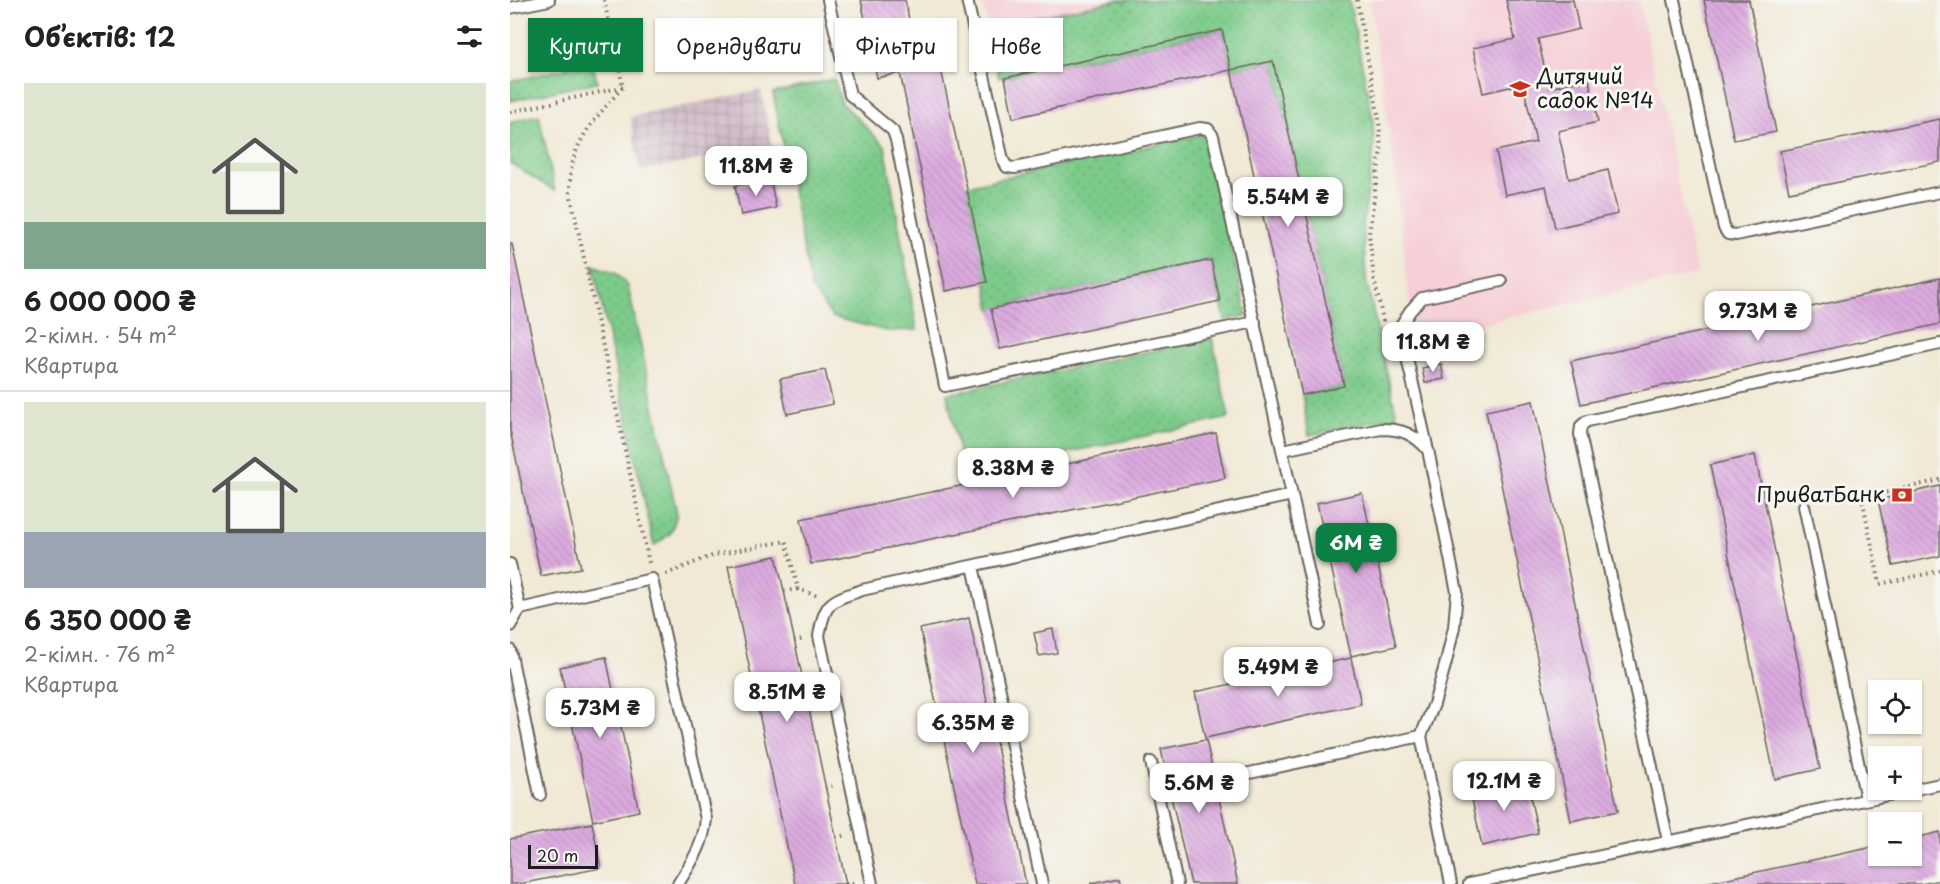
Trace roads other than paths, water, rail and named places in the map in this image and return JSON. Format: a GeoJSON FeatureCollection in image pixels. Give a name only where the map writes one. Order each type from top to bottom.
{"type":"FeatureCollection","features":[{"type":"Feature","properties":{"kind":"lane"},"geometry":{"type":"LineString","coordinates":[[510,8],[549,0]]}},
{"type":"Feature","properties":{"kind":"lane"},"geometry":{"type":"LineString","coordinates":[[828,0],[850,95],[893,131],[896,140],[945,386],[1255,322]]}},
{"type":"Feature","properties":{"kind":"lane"},"geometry":{"type":"LineString","coordinates":[[967,0],[1003,160],[1007,167],[1015,168],[1200,128],[1208,129],[1213,136],[1320,625]]}},
{"type":"Feature","properties":{"kind":"lane"},"geometry":{"type":"LineString","coordinates":[[1674,0],[1724,228],[1728,234],[1736,236],[1940,192]]}},
{"type":"Feature","properties":{"kind":"lane"},"geometry":{"type":"LineString","coordinates":[[1451,884],[1421,736],[1434,704],[1446,662],[1454,627],[1457,592],[1400,327],[1422,298],[1501,281]]}},
{"type":"Feature","properties":{"kind":"lane"},"geometry":{"type":"LineString","coordinates":[[1668,842],[1582,446],[1581,426],[1587,422],[1940,344]]}},
{"type":"Feature","properties":{"kind":"lane"},"geometry":{"type":"LineString","coordinates":[[1283,450],[1381,429],[1395,429],[1418,438],[1428,450]]}},
{"type":"Feature","properties":{"kind":"lane"},"geometry":{"type":"LineString","coordinates":[[872,884],[819,636],[822,616],[833,600],[862,590],[1292,495]]}},
{"type":"Feature","properties":{"kind":"lane"},"geometry":{"type":"LineString","coordinates":[[1804,506],[1866,800]]}},
{"type":"Feature","properties":{"kind":"lane"},"geometry":{"type":"LineString","coordinates":[[510,564],[520,609],[510,626]]}},
{"type":"Feature","properties":{"kind":"lane"},"geometry":{"type":"LineString","coordinates":[[973,566],[1042,884]]}},
{"type":"Feature","properties":{"kind":"lane"},"geometry":{"type":"LineString","coordinates":[[520,609],[652,579],[706,819],[704,837],[699,851],[678,884]]}},
{"type":"Feature","properties":{"kind":"lane"},"geometry":{"type":"LineString","coordinates":[[510,655],[540,795]]}},
{"type":"Feature","properties":{"kind":"lane"},"geometry":{"type":"LineString","coordinates":[[1245,774],[1421,736]]}},
{"type":"Feature","properties":{"kind":"lane"},"geometry":{"type":"LineString","coordinates":[[1151,762],[1177,884]]}},
{"type":"Feature","properties":{"kind":"lane"},"geometry":{"type":"LineString","coordinates":[[1469,884],[1940,784]]}},
{"type":"Feature","properties":{"kind":"place","name":"Дитячий садок №14"},"geometry":{"type":"Point","coordinates":[1520,89]}},
{"type":"Feature","properties":{"kind":"place","name":"ПриватБанк"},"geometry":{"type":"Point","coordinates":[1902,495]}}]}
